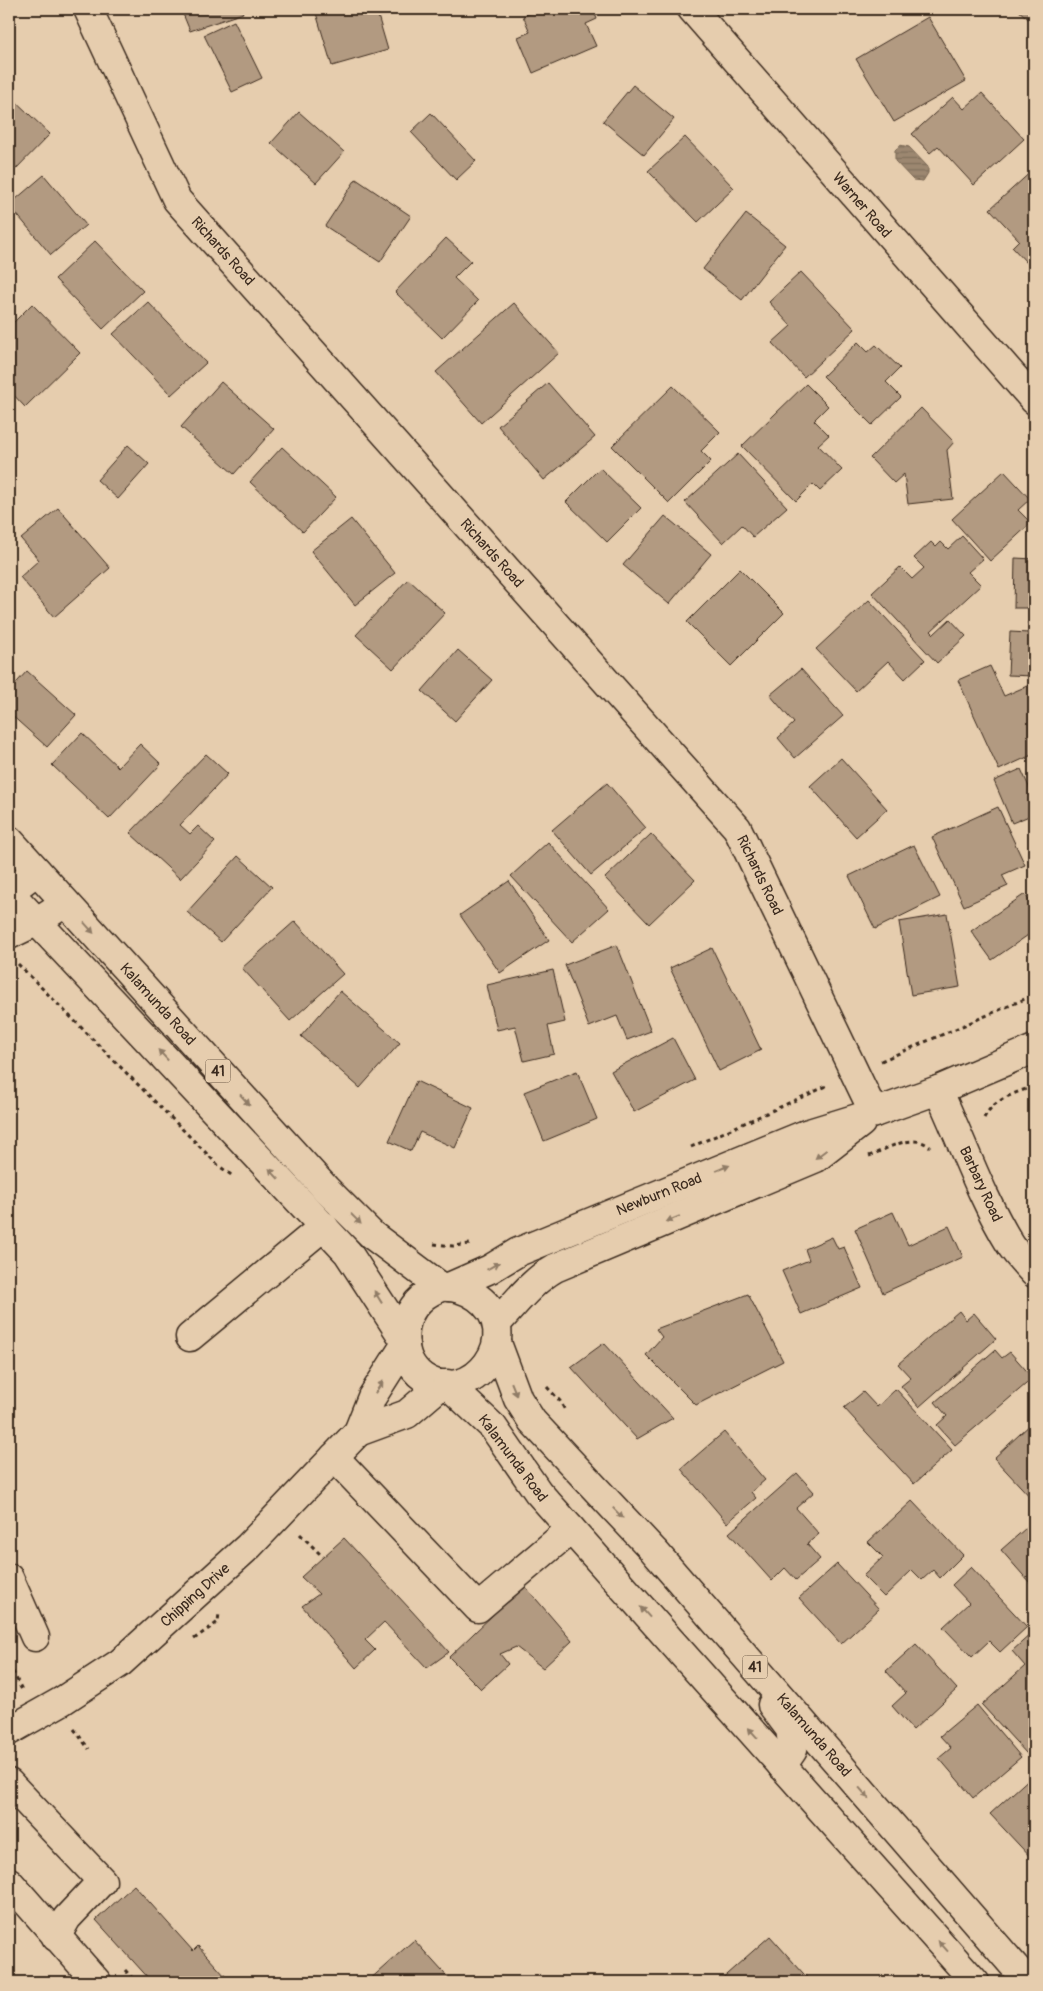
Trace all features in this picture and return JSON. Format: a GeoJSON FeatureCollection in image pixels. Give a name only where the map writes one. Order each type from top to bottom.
{"type":"FeatureCollection","features":[{"type":"Feature","properties":{"kind":"street","name":"Richards Road"},"geometry":{"type":"LineString","coordinates":[[88,9],[177,200],[737,828],[874,1113]]}},
{"type":"Feature","properties":{"kind":"street","name":"Warner Road"},"geometry":{"type":"LineString","coordinates":[[692,9],[1034,400]]}},
{"type":"Feature","properties":{"kind":"street","name":"Kalamunda Road"},"geometry":{"type":"LineString","coordinates":[[9,840],[36,872],[372,1235],[445,1287],[465,1290],[490,1308],[518,1399],[532,1421],[654,1550],[1028,1982]]}},
{"type":"Feature","properties":{"kind":"street"},"geometry":{"type":"LineString","coordinates":[[9,892],[36,872]]}},
{"type":"Feature","properties":{"kind":"street","name":"Kalamunda Road"},"geometry":{"type":"LineString","coordinates":[[9,892],[348,1253],[406,1334],[409,1358],[423,1376],[448,1384],[493,1427],[538,1492],[975,1982]]}},
{"type":"Feature","properties":{"kind":"street"},"geometry":{"type":"LineString","coordinates":[[9,935],[36,922],[66,903]]}},
{"type":"Feature","properties":{"kind":"street","name":"Newburn Road"},"geometry":{"type":"LineString","coordinates":[[445,1287],[490,1269],[518,1252],[806,1134],[874,1113],[938,1090],[1034,1049]]}},
{"type":"Feature","properties":{"kind":"street","name":"Barbary Road"},"geometry":{"type":"LineString","coordinates":[[938,1090],[968,1154],[983,1194],[1010,1245],[1034,1273]]}},
{"type":"Feature","properties":{"kind":"street","name":"Newburn Road"},"geometry":{"type":"LineString","coordinates":[[497,1333],[532,1286],[549,1272],[816,1158],[874,1113]]}},
{"type":"Feature","properties":{"kind":"street"},"geometry":{"type":"LineString","coordinates":[[190,1337],[324,1226]]}},
{"type":"Feature","properties":{"kind":"street"},"geometry":{"type":"LineString","coordinates":[[406,1334],[420,1300],[445,1287]]}},
{"type":"Feature","properties":{"kind":"street"},"geometry":{"type":"LineString","coordinates":[[448,1384],[469,1379],[482,1370],[497,1333]]}},
{"type":"Feature","properties":{"kind":"street","name":"Chipping Drive"},"geometry":{"type":"LineString","coordinates":[[9,1730],[62,1702],[120,1663],[249,1546],[358,1432],[372,1397],[406,1334]]}},
{"type":"Feature","properties":{"kind":"street","name":"Chipping Drive"},"geometry":{"type":"LineString","coordinates":[[358,1432],[407,1414],[448,1384]]}},
{"type":"Feature","properties":{"kind":"street"},"geometry":{"type":"LineString","coordinates":[[334,1457],[478,1608],[571,1529]]}},
{"type":"Feature","properties":{"kind":"street"},"geometry":{"type":"LineString","coordinates":[[654,1550],[672,1592],[764,1694],[790,1729],[793,1750],[782,1766]]}},
{"type":"Feature","properties":{"kind":"street"},"geometry":{"type":"LineString","coordinates":[[9,1578],[34,1637]]}},
{"type":"Feature","properties":{"kind":"street"},"geometry":{"type":"LineString","coordinates":[[9,1783],[102,1881],[67,1918],[56,1936]]}},
{"type":"Feature","properties":{"kind":"street"},"geometry":{"type":"LineString","coordinates":[[9,1882],[98,1982]]}},
{"type":"Feature","properties":{"kind":"street"},"geometry":{"type":"LineString","coordinates":[[979,1926],[1011,1982]]}},
{"type":"Feature","properties":{"kind":"path"},"geometry":{"type":"LineString","coordinates":[[20,964],[219,1166],[242,1184]]}},
{"type":"Feature","properties":{"kind":"path"},"geometry":{"type":"LineString","coordinates":[[880,1062],[1034,995]]}},
{"type":"Feature","properties":{"kind":"path"},"geometry":{"type":"LineString","coordinates":[[982,1121],[988,1110],[999,1101],[1034,1086]]}},
{"type":"Feature","properties":{"kind":"path"},"geometry":{"type":"LineString","coordinates":[[430,1244],[454,1246],[478,1242]]}},
{"type":"Feature","properties":{"kind":"path"},"geometry":{"type":"LineString","coordinates":[[300,1534],[323,1557]]}},
{"type":"Feature","properties":{"kind":"path"},"geometry":{"type":"LineString","coordinates":[[69,1723],[88,1749]]}},
{"type":"Feature","properties":{"kind":"shaded area"},"geometry":{"type":"Polygon","coordinates":[[[900,145],[909,147],[928,167],[928,173],[923,181],[913,180],[895,161],[895,150],[900,145]]]}},
{"type":"Feature","properties":{"kind":"building"},"geometry":{"type":"Polygon","coordinates":[[[181,9],[241,9],[243,13],[190,31],[181,9]]]}},
{"type":"Feature","properties":{"kind":"building"},"geometry":{"type":"Polygon","coordinates":[[[327,9],[376,9],[388,50],[332,66],[316,13],[327,9]]]}},
{"type":"Feature","properties":{"kind":"building"},"geometry":{"type":"Polygon","coordinates":[[[532,9],[593,9],[597,19],[586,24],[596,46],[533,73],[518,37],[530,32],[523,16],[533,12],[532,9]]]}},
{"type":"Feature","properties":{"kind":"building"},"geometry":{"type":"Polygon","coordinates":[[[1017,9],[1034,9],[1034,24],[1017,9]]]}},
{"type":"Feature","properties":{"kind":"building"},"geometry":{"type":"Polygon","coordinates":[[[928,17],[966,81],[894,122],[856,59],[928,17]]]}},
{"type":"Feature","properties":{"kind":"building"},"geometry":{"type":"Polygon","coordinates":[[[234,21],[262,78],[232,92],[204,35],[234,21]]]}},
{"type":"Feature","properties":{"kind":"building"},"geometry":{"type":"Polygon","coordinates":[[[633,85],[674,119],[644,155],[603,121],[633,85]]]}},
{"type":"Feature","properties":{"kind":"building"},"geometry":{"type":"Polygon","coordinates":[[[982,93],[1024,139],[974,185],[938,146],[930,153],[912,134],[953,97],[964,109],[982,93]]]}},
{"type":"Feature","properties":{"kind":"building"},"geometry":{"type":"Polygon","coordinates":[[[9,95],[50,134],[12,173],[9,170],[9,95]]]}},
{"type":"Feature","properties":{"kind":"building"},"geometry":{"type":"Polygon","coordinates":[[[299,112],[344,152],[316,183],[271,143],[299,112]]]}},
{"type":"Feature","properties":{"kind":"building"},"geometry":{"type":"Polygon","coordinates":[[[431,113],[476,161],[456,180],[411,132],[431,113]]]}},
{"type":"Feature","properties":{"kind":"building"},"geometry":{"type":"Polygon","coordinates":[[[685,137],[734,188],[698,222],[648,171],[685,137]]]}},
{"type":"Feature","properties":{"kind":"building"},"geometry":{"type":"Polygon","coordinates":[[[1034,169],[1034,259],[1028,264],[1012,247],[1019,240],[990,209],[1034,169]]]}},
{"type":"Feature","properties":{"kind":"building"},"geometry":{"type":"Polygon","coordinates":[[[44,175],[86,225],[51,255],[9,205],[44,175]]]}},
{"type":"Feature","properties":{"kind":"building"},"geometry":{"type":"Polygon","coordinates":[[[356,179],[411,216],[380,262],[325,226],[356,179]]]}},
{"type":"Feature","properties":{"kind":"building"},"geometry":{"type":"Polygon","coordinates":[[[746,214],[785,245],[742,300],[703,269],[746,214]]]}},
{"type":"Feature","properties":{"kind":"building"},"geometry":{"type":"Polygon","coordinates":[[[446,238],[471,261],[454,278],[478,301],[442,338],[395,292],[446,238]]]}},
{"type":"Feature","properties":{"kind":"building"},"geometry":{"type":"Polygon","coordinates":[[[95,241],[143,291],[103,329],[55,279],[95,241]]]}},
{"type":"Feature","properties":{"kind":"building"},"geometry":{"type":"Polygon","coordinates":[[[801,272],[855,329],[804,377],[772,343],[791,326],[769,302],[801,272]]]}},
{"type":"Feature","properties":{"kind":"building"},"geometry":{"type":"Polygon","coordinates":[[[148,302],[206,363],[171,395],[113,334],[148,302]]]}},
{"type":"Feature","properties":{"kind":"building"},"geometry":{"type":"Polygon","coordinates":[[[514,303],[559,353],[481,423],[436,372],[514,303]]]}},
{"type":"Feature","properties":{"kind":"building"},"geometry":{"type":"Polygon","coordinates":[[[32,304],[80,353],[25,407],[9,390],[9,327],[32,304]]]}},
{"type":"Feature","properties":{"kind":"building"},"geometry":{"type":"Polygon","coordinates":[[[858,342],[868,352],[876,345],[900,368],[886,382],[901,397],[872,425],[823,376],[858,342]]]}},
{"type":"Feature","properties":{"kind":"building"},"geometry":{"type":"Polygon","coordinates":[[[221,382],[274,429],[234,474],[181,427],[221,382]]]}},
{"type":"Feature","properties":{"kind":"building"},"geometry":{"type":"Polygon","coordinates":[[[548,383],[595,437],[544,480],[498,426],[548,383]]]}},
{"type":"Feature","properties":{"kind":"building"},"geometry":{"type":"Polygon","coordinates":[[[806,384],[828,406],[814,420],[829,435],[818,445],[842,470],[820,491],[813,484],[796,501],[742,446],[806,384]]]}},
{"type":"Feature","properties":{"kind":"building"},"geometry":{"type":"Polygon","coordinates":[[[673,386],[720,432],[701,451],[711,461],[669,503],[612,446],[673,386]]]}},
{"type":"Feature","properties":{"kind":"building"},"geometry":{"type":"Polygon","coordinates":[[[921,408],[954,442],[947,450],[953,499],[908,504],[904,474],[894,483],[870,458],[921,408]]]}},
{"type":"Feature","properties":{"kind":"building"},"geometry":{"type":"Polygon","coordinates":[[[128,445],[149,464],[118,499],[97,480],[128,445]]]}},
{"type":"Feature","properties":{"kind":"building"},"geometry":{"type":"Polygon","coordinates":[[[282,447],[336,497],[303,532],[250,482],[282,447]]]}},
{"type":"Feature","properties":{"kind":"building"},"geometry":{"type":"Polygon","coordinates":[[[738,454],[787,507],[753,537],[742,525],[723,543],[685,502],[738,454]]]}},
{"type":"Feature","properties":{"kind":"building"},"geometry":{"type":"Polygon","coordinates":[[[600,468],[641,508],[607,542],[566,502],[600,468]]]}},
{"type":"Feature","properties":{"kind":"building"},"geometry":{"type":"Polygon","coordinates":[[[1004,471],[1030,499],[1018,510],[1031,523],[990,561],[952,519],[1004,471]]]}},
{"type":"Feature","properties":{"kind":"building"},"geometry":{"type":"Polygon","coordinates":[[[58,508],[110,568],[54,617],[20,577],[39,560],[21,539],[58,508]]]}},
{"type":"Feature","properties":{"kind":"building"},"geometry":{"type":"Polygon","coordinates":[[[665,516],[711,554],[669,604],[623,565],[665,516]]]}},
{"type":"Feature","properties":{"kind":"building"},"geometry":{"type":"Polygon","coordinates":[[[351,519],[395,573],[355,605],[311,551],[351,519]]]}},
{"type":"Feature","properties":{"kind":"building"},"geometry":{"type":"Polygon","coordinates":[[[962,536],[983,559],[968,572],[981,585],[931,631],[934,634],[950,619],[966,636],[937,663],[872,593],[900,567],[912,579],[924,568],[914,558],[931,542],[936,547],[941,542],[948,549],[962,536]]]}},
{"type":"Feature","properties":{"kind":"building"},"geometry":{"type":"Polygon","coordinates":[[[1015,558],[1034,559],[1034,608],[1014,608],[1015,558]]]}},
{"type":"Feature","properties":{"kind":"building"},"geometry":{"type":"Polygon","coordinates":[[[740,569],[784,613],[731,666],[687,622],[740,569]]]}},
{"type":"Feature","properties":{"kind":"building"},"geometry":{"type":"Polygon","coordinates":[[[408,579],[445,613],[393,669],[356,635],[408,579]]]}},
{"type":"Feature","properties":{"kind":"building"},"geometry":{"type":"Polygon","coordinates":[[[869,600],[925,660],[905,679],[888,661],[856,691],[816,649],[869,600]]]}},
{"type":"Feature","properties":{"kind":"building"},"geometry":{"type":"Polygon","coordinates":[[[1029,616],[1034,617],[1034,676],[1008,675],[1010,632],[1029,633],[1029,616]]]}},
{"type":"Feature","properties":{"kind":"building"},"geometry":{"type":"Polygon","coordinates":[[[458,650],[492,680],[455,721],[422,691],[458,650]]]}},
{"type":"Feature","properties":{"kind":"building"},"geometry":{"type":"Polygon","coordinates":[[[990,666],[1004,696],[1034,683],[1034,754],[999,770],[958,680],[990,666]]]}},
{"type":"Feature","properties":{"kind":"building"},"geometry":{"type":"Polygon","coordinates":[[[801,669],[843,716],[795,758],[778,738],[794,723],[770,695],[801,669]]]}},
{"type":"Feature","properties":{"kind":"building"},"geometry":{"type":"Polygon","coordinates":[[[27,671],[76,715],[47,747],[9,713],[9,691],[27,671]]]}},
{"type":"Feature","properties":{"kind":"building"},"geometry":{"type":"Polygon","coordinates":[[[82,733],[118,767],[140,744],[161,764],[109,819],[52,765],[82,733]]]}},
{"type":"Feature","properties":{"kind":"building"},"geometry":{"type":"Polygon","coordinates":[[[206,754],[228,774],[180,825],[190,834],[198,826],[215,842],[180,879],[130,833],[206,754]]]}},
{"type":"Feature","properties":{"kind":"building"},"geometry":{"type":"Polygon","coordinates":[[[841,758],[887,809],[856,837],[810,786],[841,758]]]}},
{"type":"Feature","properties":{"kind":"building"},"geometry":{"type":"Polygon","coordinates":[[[1021,769],[1034,798],[1034,814],[1012,823],[994,781],[1021,769]]]}},
{"type":"Feature","properties":{"kind":"building"},"geometry":{"type":"Polygon","coordinates":[[[607,783],[646,828],[591,875],[552,830],[607,783]]]}},
{"type":"Feature","properties":{"kind":"building"},"geometry":{"type":"Polygon","coordinates":[[[998,807],[1025,865],[1002,875],[1008,886],[964,906],[932,837],[998,807]]]}},
{"type":"Feature","properties":{"kind":"building"},"geometry":{"type":"Polygon","coordinates":[[[651,834],[695,880],[649,924],[605,878],[651,834]]]}},
{"type":"Feature","properties":{"kind":"building"},"geometry":{"type":"Polygon","coordinates":[[[548,842],[609,909],[572,942],[511,876],[548,842]]]}},
{"type":"Feature","properties":{"kind":"building"},"geometry":{"type":"Polygon","coordinates":[[[914,845],[940,897],[875,929],[849,876],[914,845]]]}},
{"type":"Feature","properties":{"kind":"building"},"geometry":{"type":"Polygon","coordinates":[[[238,856],[272,887],[221,942],[187,912],[238,856]]]}},
{"type":"Feature","properties":{"kind":"building"},"geometry":{"type":"Polygon","coordinates":[[[509,881],[549,940],[500,973],[460,915],[509,881]]]}},
{"type":"Feature","properties":{"kind":"building"},"geometry":{"type":"Polygon","coordinates":[[[1025,894],[1034,909],[1034,931],[992,960],[971,931],[1025,894]]]}},
{"type":"Feature","properties":{"kind":"building"},"geometry":{"type":"Polygon","coordinates":[[[947,914],[960,987],[911,995],[899,922],[947,914]]]}},
{"type":"Feature","properties":{"kind":"building"},"geometry":{"type":"Polygon","coordinates":[[[295,921],[343,974],[290,1021],[242,968],[295,921]]]}},
{"type":"Feature","properties":{"kind":"building"},"geometry":{"type":"Polygon","coordinates":[[[617,945],[651,1031],[627,1040],[617,1016],[589,1027],[565,965],[617,945]]]}},
{"type":"Feature","properties":{"kind":"building"},"geometry":{"type":"Polygon","coordinates":[[[712,948],[761,1050],[719,1071],[670,968],[712,948]]]}},
{"type":"Feature","properties":{"kind":"building"},"geometry":{"type":"Polygon","coordinates":[[[553,970],[565,1022],[548,1026],[554,1054],[524,1061],[515,1026],[497,1030],[487,985],[553,970]]]}},
{"type":"Feature","properties":{"kind":"building"},"geometry":{"type":"Polygon","coordinates":[[[340,991],[400,1043],[360,1088],[301,1036],[340,991]]]}},
{"type":"Feature","properties":{"kind":"building"},"geometry":{"type":"Polygon","coordinates":[[[673,1038],[695,1080],[634,1112],[611,1071],[673,1038]]]}},
{"type":"Feature","properties":{"kind":"building"},"geometry":{"type":"Polygon","coordinates":[[[577,1071],[597,1119],[544,1141],[524,1092],[577,1071]]]}},
{"type":"Feature","properties":{"kind":"building"},"geometry":{"type":"Polygon","coordinates":[[[416,1081],[473,1108],[455,1148],[420,1132],[411,1151],[389,1141],[416,1081]]]}},
{"type":"Feature","properties":{"kind":"building"},"geometry":{"type":"Polygon","coordinates":[[[893,1212],[908,1245],[949,1226],[963,1257],[883,1293],[855,1229],[893,1212]]]}},
{"type":"Feature","properties":{"kind":"building"},"geometry":{"type":"Polygon","coordinates":[[[832,1237],[838,1249],[844,1247],[862,1288],[801,1314],[782,1271],[809,1260],[805,1249],[832,1237]]]}},
{"type":"Feature","properties":{"kind":"building"},"geometry":{"type":"Polygon","coordinates":[[[748,1294],[783,1361],[696,1405],[646,1355],[662,1337],[656,1329],[748,1294]]]}},
{"type":"Feature","properties":{"kind":"building"},"geometry":{"type":"Polygon","coordinates":[[[959,1311],[966,1320],[974,1313],[996,1339],[919,1407],[901,1386],[911,1378],[898,1364],[959,1311]]]}},
{"type":"Feature","properties":{"kind":"building"},"geometry":{"type":"Polygon","coordinates":[[[604,1343],[673,1418],[637,1439],[571,1367],[604,1343]]]}},
{"type":"Feature","properties":{"kind":"building"},"geometry":{"type":"Polygon","coordinates":[[[995,1350],[1002,1358],[1010,1352],[1033,1378],[955,1445],[937,1425],[947,1416],[935,1402],[995,1350]]]}},
{"type":"Feature","properties":{"kind":"building"},"geometry":{"type":"Polygon","coordinates":[[[896,1389],[952,1450],[914,1484],[844,1408],[863,1392],[877,1407],[896,1389]]]}},
{"type":"Feature","properties":{"kind":"building"},"geometry":{"type":"Polygon","coordinates":[[[1034,1423],[1034,1501],[994,1458],[1034,1423]]]}},
{"type":"Feature","properties":{"kind":"building"},"geometry":{"type":"Polygon","coordinates":[[[724,1432],[765,1480],[751,1492],[756,1498],[727,1523],[681,1469],[724,1432]]]}},
{"type":"Feature","properties":{"kind":"building"},"geometry":{"type":"Polygon","coordinates":[[[797,1473],[814,1492],[796,1508],[819,1534],[807,1544],[820,1559],[796,1580],[785,1568],[772,1581],[729,1533],[797,1473]]]}},
{"type":"Feature","properties":{"kind":"building"},"geometry":{"type":"Polygon","coordinates":[[[912,1501],[963,1555],[940,1578],[933,1570],[922,1580],[912,1570],[884,1597],[863,1576],[883,1557],[868,1542],[912,1501]]]}},
{"type":"Feature","properties":{"kind":"building"},"geometry":{"type":"Polygon","coordinates":[[[1034,1521],[1034,1580],[1030,1583],[1001,1550],[1034,1521]]]}},
{"type":"Feature","properties":{"kind":"building"},"geometry":{"type":"Polygon","coordinates":[[[344,1538],[449,1652],[427,1668],[384,1622],[365,1640],[375,1650],[356,1668],[302,1606],[319,1594],[301,1577],[344,1538]]]}},
{"type":"Feature","properties":{"kind":"building"},"geometry":{"type":"Polygon","coordinates":[[[837,1564],[879,1609],[841,1644],[799,1598],[837,1564]]]}},
{"type":"Feature","properties":{"kind":"building"},"geometry":{"type":"Polygon","coordinates":[[[971,1567],[1027,1627],[1000,1652],[989,1641],[972,1657],[943,1627],[969,1603],[952,1585],[971,1567]]]}},
{"type":"Feature","properties":{"kind":"building"},"geometry":{"type":"Polygon","coordinates":[[[524,1585],[572,1641],[543,1668],[516,1647],[500,1654],[508,1664],[481,1689],[449,1657],[524,1585]]]}},
{"type":"Feature","properties":{"kind":"building"},"geometry":{"type":"Polygon","coordinates":[[[1032,1633],[1034,1635],[1034,1748],[1027,1754],[982,1705],[1025,1666],[1012,1651],[1032,1633]]]}},
{"type":"Feature","properties":{"kind":"building"},"geometry":{"type":"Polygon","coordinates":[[[916,1644],[957,1689],[913,1730],[892,1706],[906,1693],[886,1671],[916,1644]]]}},
{"type":"Feature","properties":{"kind":"building"},"geometry":{"type":"Polygon","coordinates":[[[977,1705],[1021,1757],[973,1798],[939,1758],[951,1748],[940,1736],[977,1705]]]}},
{"type":"Feature","properties":{"kind":"building"},"geometry":{"type":"Polygon","coordinates":[[[1034,1775],[1034,1861],[990,1814],[1034,1775]]]}},
{"type":"Feature","properties":{"kind":"building"},"geometry":{"type":"Polygon","coordinates":[[[134,1885],[193,1951],[198,1946],[225,1976],[219,1982],[152,1982],[96,1920],[134,1885]]]}},
{"type":"Feature","properties":{"kind":"building"},"geometry":{"type":"Polygon","coordinates":[[[770,1936],[811,1982],[718,1982],[770,1936]]]}},
{"type":"Feature","properties":{"kind":"building"},"geometry":{"type":"Polygon","coordinates":[[[414,1940],[452,1982],[367,1982],[414,1940]]]}}]}
